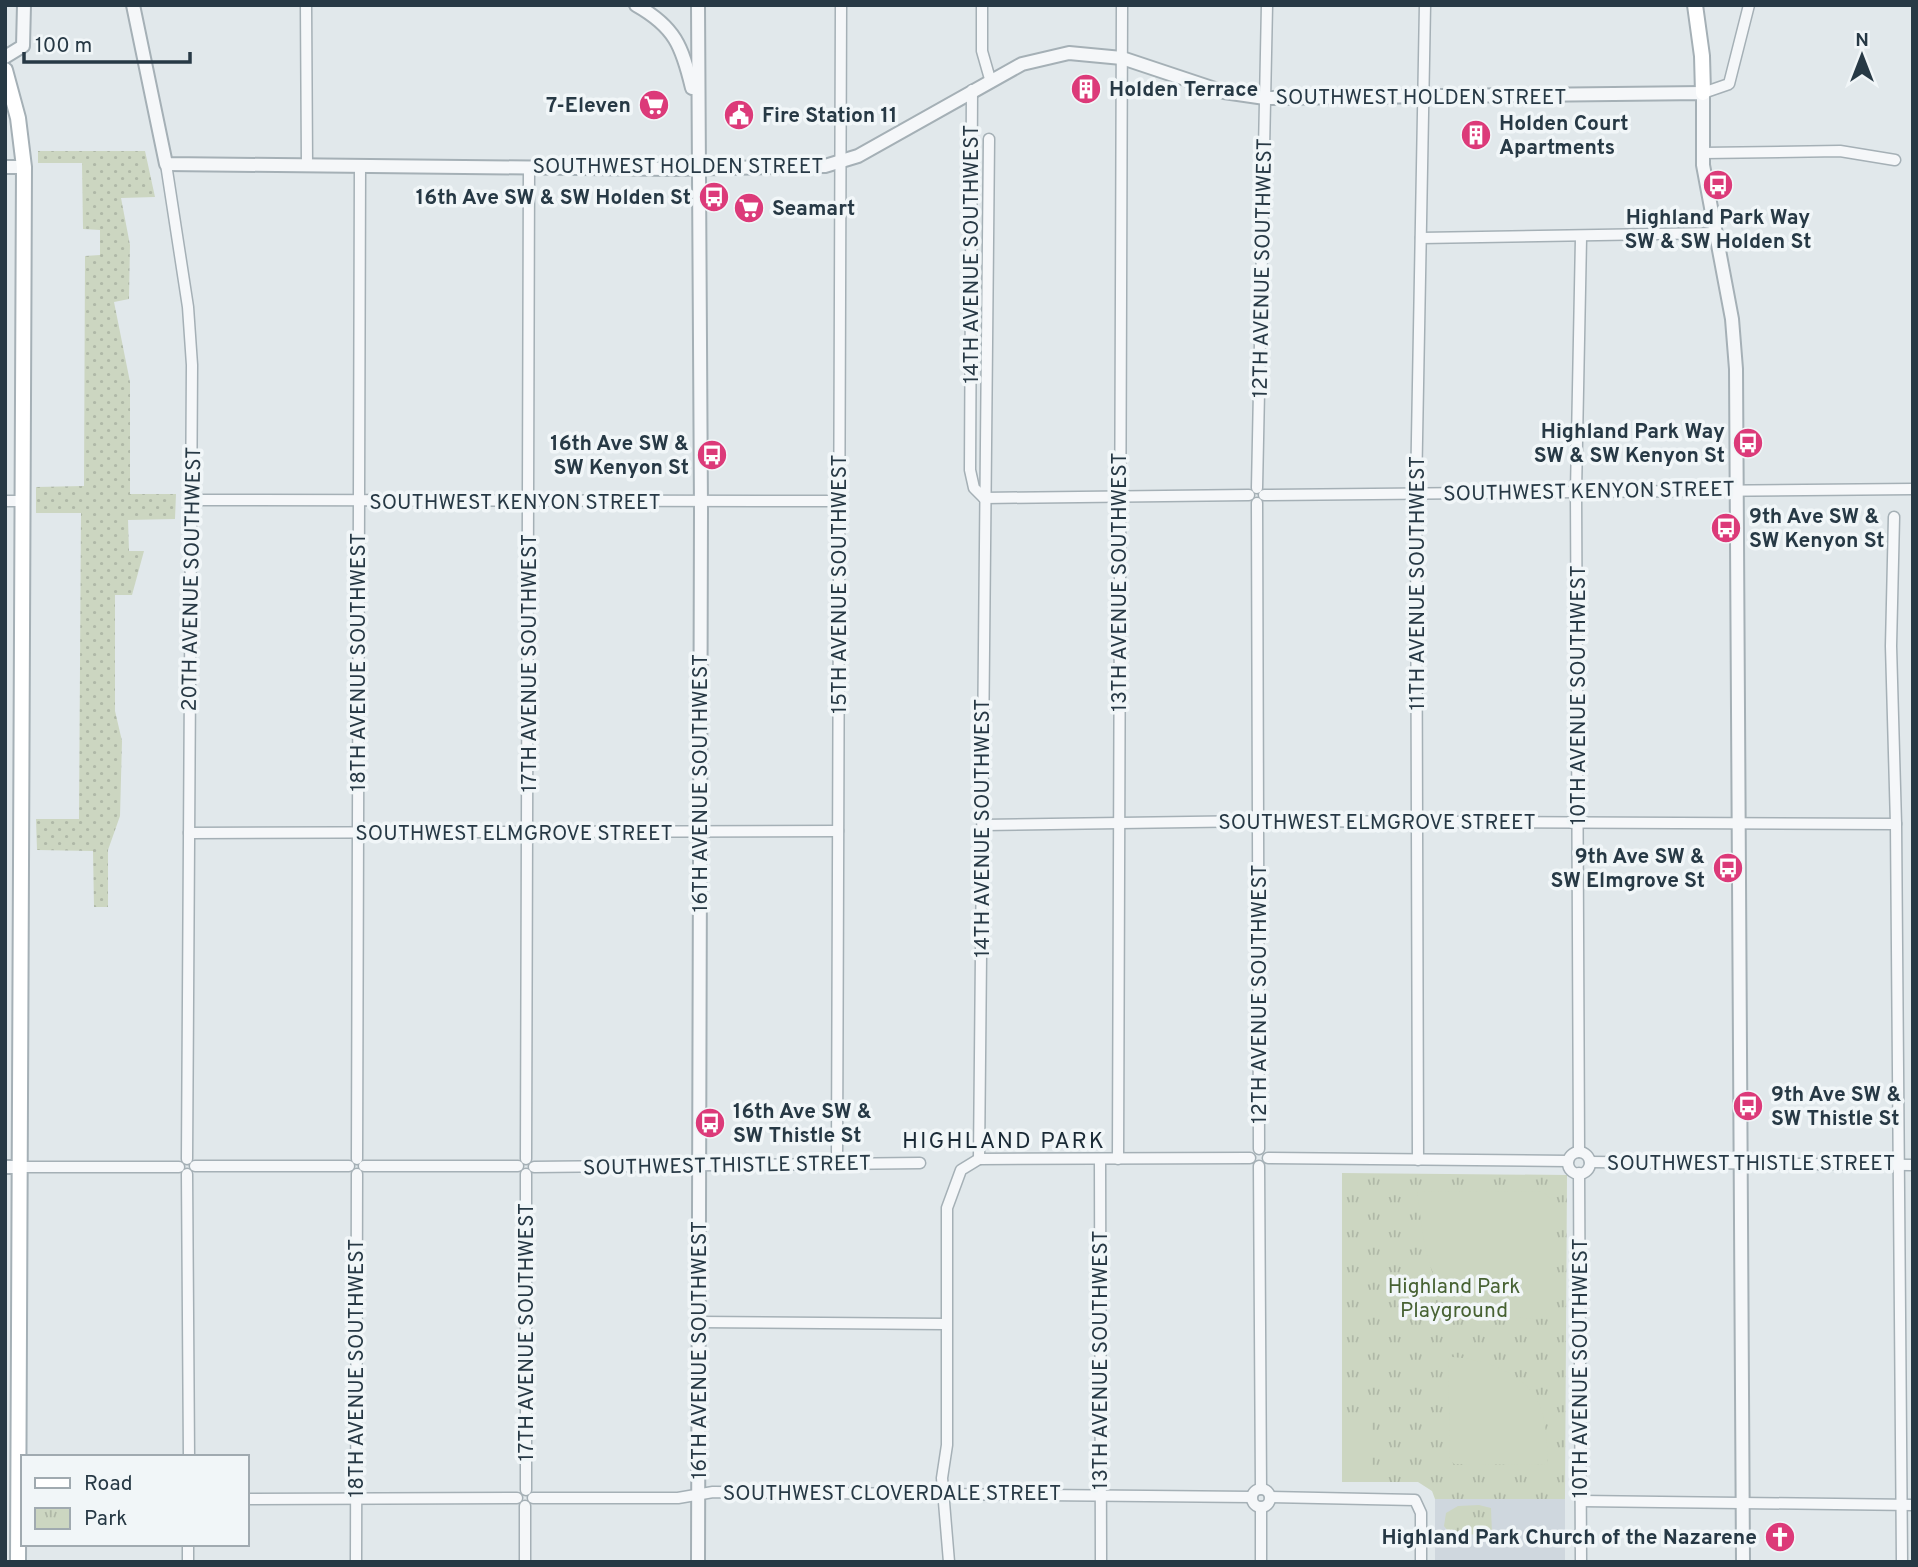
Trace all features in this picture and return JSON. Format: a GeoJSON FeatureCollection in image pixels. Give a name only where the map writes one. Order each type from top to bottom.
{"type":"FeatureCollection","features":[{"type":"Feature","properties":{"kind":"main road"},"geometry":{"type":"LineString","coordinates":[[1695,5],[1702,56],[1703,93]]}},
{"type":"Feature","properties":{"kind":"main road"},"geometry":{"type":"LineString","coordinates":[[5,70],[18,118],[24,167],[13,1167],[15,1499],[18,1562]]}},
{"type":"Feature","properties":{"kind":"street"},"geometry":{"type":"LineString","coordinates":[[5,57],[23,46],[24,5]]}},
{"type":"Feature","properties":{"kind":"street","name":"20TH AVENUE SOUTHWEST"},"geometry":{"type":"LineString","coordinates":[[133,5],[166,164],[191,334],[187,1166],[189,1455]]}},
{"type":"Feature","properties":{"kind":"street"},"geometry":{"type":"LineString","coordinates":[[306,5],[307,165]]}},
{"type":"Feature","properties":{"kind":"street"},"geometry":{"type":"LineString","coordinates":[[636,5],[655,16],[677,40],[697,106]]}},
{"type":"Feature","properties":{"kind":"street","name":"16TH AVENUE SOUTHWEST"},"geometry":{"type":"LineString","coordinates":[[698,5],[701,502],[698,1562]]}},
{"type":"Feature","properties":{"kind":"street","name":"15TH AVENUE SOUTHWEST"},"geometry":{"type":"LineString","coordinates":[[837,1163],[841,5]]}},
{"type":"Feature","properties":{"kind":"street"},"geometry":{"type":"LineString","coordinates":[[982,5],[982,51],[990,79]]}},
{"type":"Feature","properties":{"kind":"street","name":"13TH AVENUE SOUTHWEST"},"geometry":{"type":"LineString","coordinates":[[1118,1159],[1122,5]]}},
{"type":"Feature","properties":{"kind":"street","name":"12TH AVENUE SOUTHWEST"},"geometry":{"type":"LineString","coordinates":[[1259,1149],[1257,495],[1267,5]]}},
{"type":"Feature","properties":{"kind":"street","name":"11TH AVENUE SOUTHWEST"},"geometry":{"type":"LineString","coordinates":[[1418,1160],[1416,493],[1425,5]]}},
{"type":"Feature","properties":{"kind":"street"},"geometry":{"type":"LineString","coordinates":[[1743,1562],[1736,369],[1732,319],[1703,153],[1703,93],[1729,84],[1749,5]]}},
{"type":"Feature","properties":{"kind":"street","name":"SOUTHWEST HOLDEN STREET"},"geometry":{"type":"LineString","coordinates":[[166,164],[697,169],[841,164],[990,79],[1052,55],[1090,53],[1122,58],[1224,93],[1265,98],[1703,93]]}},
{"type":"Feature","properties":{"kind":"street","name":"14TH AVENUE SOUTHWEST"},"geometry":{"type":"LineString","coordinates":[[972,90],[970,470],[974,488],[984,498]]}},
{"type":"Feature","properties":{"kind":"street","name":"14TH AVENUE SOUTHWEST"},"geometry":{"type":"LineString","coordinates":[[979,1159],[989,139]]}},
{"type":"Feature","properties":{"kind":"street"},"geometry":{"type":"LineString","coordinates":[[1703,153],[1840,151],[1895,160]]}},
{"type":"Feature","properties":{"kind":"street","name":"18TH AVENUE SOUTHWEST"},"geometry":{"type":"LineString","coordinates":[[356,1562],[360,165]]}},
{"type":"Feature","properties":{"kind":"street"},"geometry":{"type":"LineString","coordinates":[[5,167],[24,167]]}},
{"type":"Feature","properties":{"kind":"street","name":"17TH AVENUE SOUTHWEST"},"geometry":{"type":"LineString","coordinates":[[525,1562],[529,167]]}},
{"type":"Feature","properties":{"kind":"street"},"geometry":{"type":"LineString","coordinates":[[1421,238],[1716,233]]}},
{"type":"Feature","properties":{"kind":"street","name":"10TH AVENUE SOUTHWEST"},"geometry":{"type":"LineString","coordinates":[[1579,1152],[1576,491],[1581,237]]}},
{"type":"Feature","properties":{"kind":"street","name":"SOUTHWEST KENYON STREET"},"geometry":{"type":"LineString","coordinates":[[984,498],[1913,489]]}},
{"type":"Feature","properties":{"kind":"street","name":"SOUTHWEST KENYON STREET"},"geometry":{"type":"LineString","coordinates":[[191,500],[839,501]]}},
{"type":"Feature","properties":{"kind":"street"},"geometry":{"type":"LineString","coordinates":[[5,501],[21,501]]}},
{"type":"Feature","properties":{"kind":"street"},"geometry":{"type":"LineString","coordinates":[[1894,517],[1891,646],[1896,824],[1899,1504],[1902,1562]]}},
{"type":"Feature","properties":{"kind":"street","name":"SOUTHWEST ELMGROVE STREET"},"geometry":{"type":"LineString","coordinates":[[983,825],[1259,821],[1896,824]]}},
{"type":"Feature","properties":{"kind":"street","name":"SOUTHWEST ELMGROVE STREET"},"geometry":{"type":"LineString","coordinates":[[189,833],[838,831]]}},
{"type":"Feature","properties":{"kind":"street"},"geometry":{"type":"LineString","coordinates":[[1250,1158],[1253,1151],[1259,1149],[1265,1152],[1268,1158]]}},
{"type":"Feature","properties":{"kind":"street"},"geometry":{"type":"LineString","coordinates":[[1579,1152],[1587,1156],[1590,1162],[1587,1170],[1579,1173],[1570,1169],[1568,1161],[1573,1154],[1579,1152]]}},
{"type":"Feature","properties":{"kind":"street"},"geometry":{"type":"LineString","coordinates":[[949,1562],[942,1494],[947,1445],[947,1208],[961,1170],[979,1159],[1250,1158]]}},
{"type":"Feature","properties":{"kind":"street"},"geometry":{"type":"LineString","coordinates":[[1250,1158],[1254,1165],[1259,1166]]}},
{"type":"Feature","properties":{"kind":"street"},"geometry":{"type":"LineString","coordinates":[[1261,1489],[1267,1491],[1270,1497],[1268,1504],[1261,1507],[1254,1504],[1252,1497],[1261,1489],[1259,1166],[1268,1158],[1568,1161]]}},
{"type":"Feature","properties":{"kind":"street","name":"13TH AVENUE SOUTHWEST"},"geometry":{"type":"LineString","coordinates":[[1100,1159],[1101,1562]]}},
{"type":"Feature","properties":{"kind":"street","name":"SOUTHWEST THISTLE STREET"},"geometry":{"type":"LineString","coordinates":[[1590,1162],[1913,1165]]}},
{"type":"Feature","properties":{"kind":"street","name":"SOUTHWEST THISTLE STREET"},"geometry":{"type":"LineString","coordinates":[[13,1167],[920,1163]]}},
{"type":"Feature","properties":{"kind":"street","name":"10TH AVENUE SOUTHWEST"},"geometry":{"type":"LineString","coordinates":[[1579,1173],[1581,1562]]}},
{"type":"Feature","properties":{"kind":"street"},"geometry":{"type":"LineString","coordinates":[[699,1322],[945,1324]]}},
{"type":"Feature","properties":{"kind":"street","name":"SOUTHWEST CLOVERDALE STREET"},"geometry":{"type":"LineString","coordinates":[[248,1499],[678,1498],[698,1494],[1252,1497]]}},
{"type":"Feature","properties":{"kind":"street"},"geometry":{"type":"LineString","coordinates":[[1270,1497],[1408,1498],[1418,1503],[1421,1513],[1421,1562]]}},
{"type":"Feature","properties":{"kind":"street"},"geometry":{"type":"LineString","coordinates":[[1581,1501],[1913,1505]]}},
{"type":"Feature","properties":{"kind":"street"},"geometry":{"type":"LineString","coordinates":[[1261,1507],[1261,1562]]}},
{"type":"Feature","properties":{"kind":"shaded area"},"geometry":{"type":"Polygon","coordinates":[[[1435,1499],[1565,1499],[1565,1562],[1435,1562],[1435,1499]]]}},
{"type":"Feature","properties":{"kind":"green space"},"geometry":{"type":"Polygon","coordinates":[[[38,151],[145,151],[155,197],[121,198],[130,245],[129,299],[114,302],[130,382],[130,494],[176,494],[175,519],[128,520],[129,551],[144,551],[132,595],[115,595],[115,711],[122,741],[120,816],[108,850],[108,907],[94,907],[93,851],[37,850],[36,819],[79,819],[81,513],[36,513],[36,487],[84,486],[85,256],[100,255],[100,230],[83,229],[82,163],[38,163],[38,151]]]}},
{"type":"Feature","properties":{"kind":"green space","name":"Highland Park Playground"},"geometry":{"type":"Polygon","coordinates":[[[1342,1173],[1567,1175],[1565,1499],[1435,1499],[1432,1491],[1418,1482],[1342,1482],[1342,1173]]]}},
{"type":"Feature","properties":{"kind":"green space"},"geometry":{"type":"Polygon","coordinates":[[[1417,1191],[1543,1192],[1551,1199],[1551,1319],[1502,1316],[1486,1312],[1471,1307],[1445,1289],[1435,1276],[1428,1258],[1417,1191]]]}},
{"type":"Feature","properties":{"kind":"green space"},"geometry":{"type":"Polygon","coordinates":[[[1448,1357],[1496,1367],[1528,1387],[1542,1411],[1548,1465],[1454,1464],[1450,1460],[1448,1357]]]}},
{"type":"Feature","properties":{"kind":"green space"},"geometry":{"type":"Polygon","coordinates":[[[1342,1421],[1372,1421],[1372,1482],[1342,1482],[1342,1421]]]}},
{"type":"Feature","properties":{"kind":"green space"},"geometry":{"type":"Polygon","coordinates":[[[1479,1505],[1491,1508],[1492,1534],[1451,1535],[1444,1526],[1446,1513],[1458,1506],[1479,1505]]]}},
{"type":"Feature","properties":{"kind":"place","name":"Holden Terrace"},"geometry":{"type":"Point","coordinates":[1086,89]}},
{"type":"Feature","properties":{"kind":"place","name":"7-Eleven"},"geometry":{"type":"Point","coordinates":[654,105]}},
{"type":"Feature","properties":{"kind":"place","name":"Fire Station 11"},"geometry":{"type":"Point","coordinates":[739,115]}},
{"type":"Feature","properties":{"kind":"place","name":"Holden Court Apartments"},"geometry":{"type":"Point","coordinates":[1476,135]}},
{"type":"Feature","properties":{"kind":"place","name":"Highland Park Way SW & SW Holden St"},"geometry":{"type":"Point","coordinates":[1718,185]}},
{"type":"Feature","properties":{"kind":"place","name":"16th Ave SW & SW Holden St"},"geometry":{"type":"Point","coordinates":[714,197]}},
{"type":"Feature","properties":{"kind":"place","name":"Seamart"},"geometry":{"type":"Point","coordinates":[749,208]}},
{"type":"Feature","properties":{"kind":"place","name":"Highland Park Way SW & SW Kenyon St"},"geometry":{"type":"Point","coordinates":[1748,443]}},
{"type":"Feature","properties":{"kind":"place","name":"16th Ave SW & SW Kenyon St"},"geometry":{"type":"Point","coordinates":[712,455]}},
{"type":"Feature","properties":{"kind":"place","name":"9th Ave SW & SW Kenyon St"},"geometry":{"type":"Point","coordinates":[1726,528]}},
{"type":"Feature","properties":{"kind":"place","name":"9th Ave SW & SW Elmgrove St"},"geometry":{"type":"Point","coordinates":[1728,868]}},
{"type":"Feature","properties":{"kind":"place","name":"9th Ave SW & SW Thistle St"},"geometry":{"type":"Point","coordinates":[1748,1106]}},
{"type":"Feature","properties":{"kind":"place","name":"16th Ave SW & SW Thistle St"},"geometry":{"type":"Point","coordinates":[710,1123]}},
{"type":"Feature","properties":{"kind":"place","name":"Highland Park Church of the Nazarene"},"geometry":{"type":"Point","coordinates":[1780,1537]}},
{"type":"Feature","properties":{"kind":"district","name":"HIGHLAND PARK"},"geometry":{"type":"Point","coordinates":[1004,1140]}}]}
